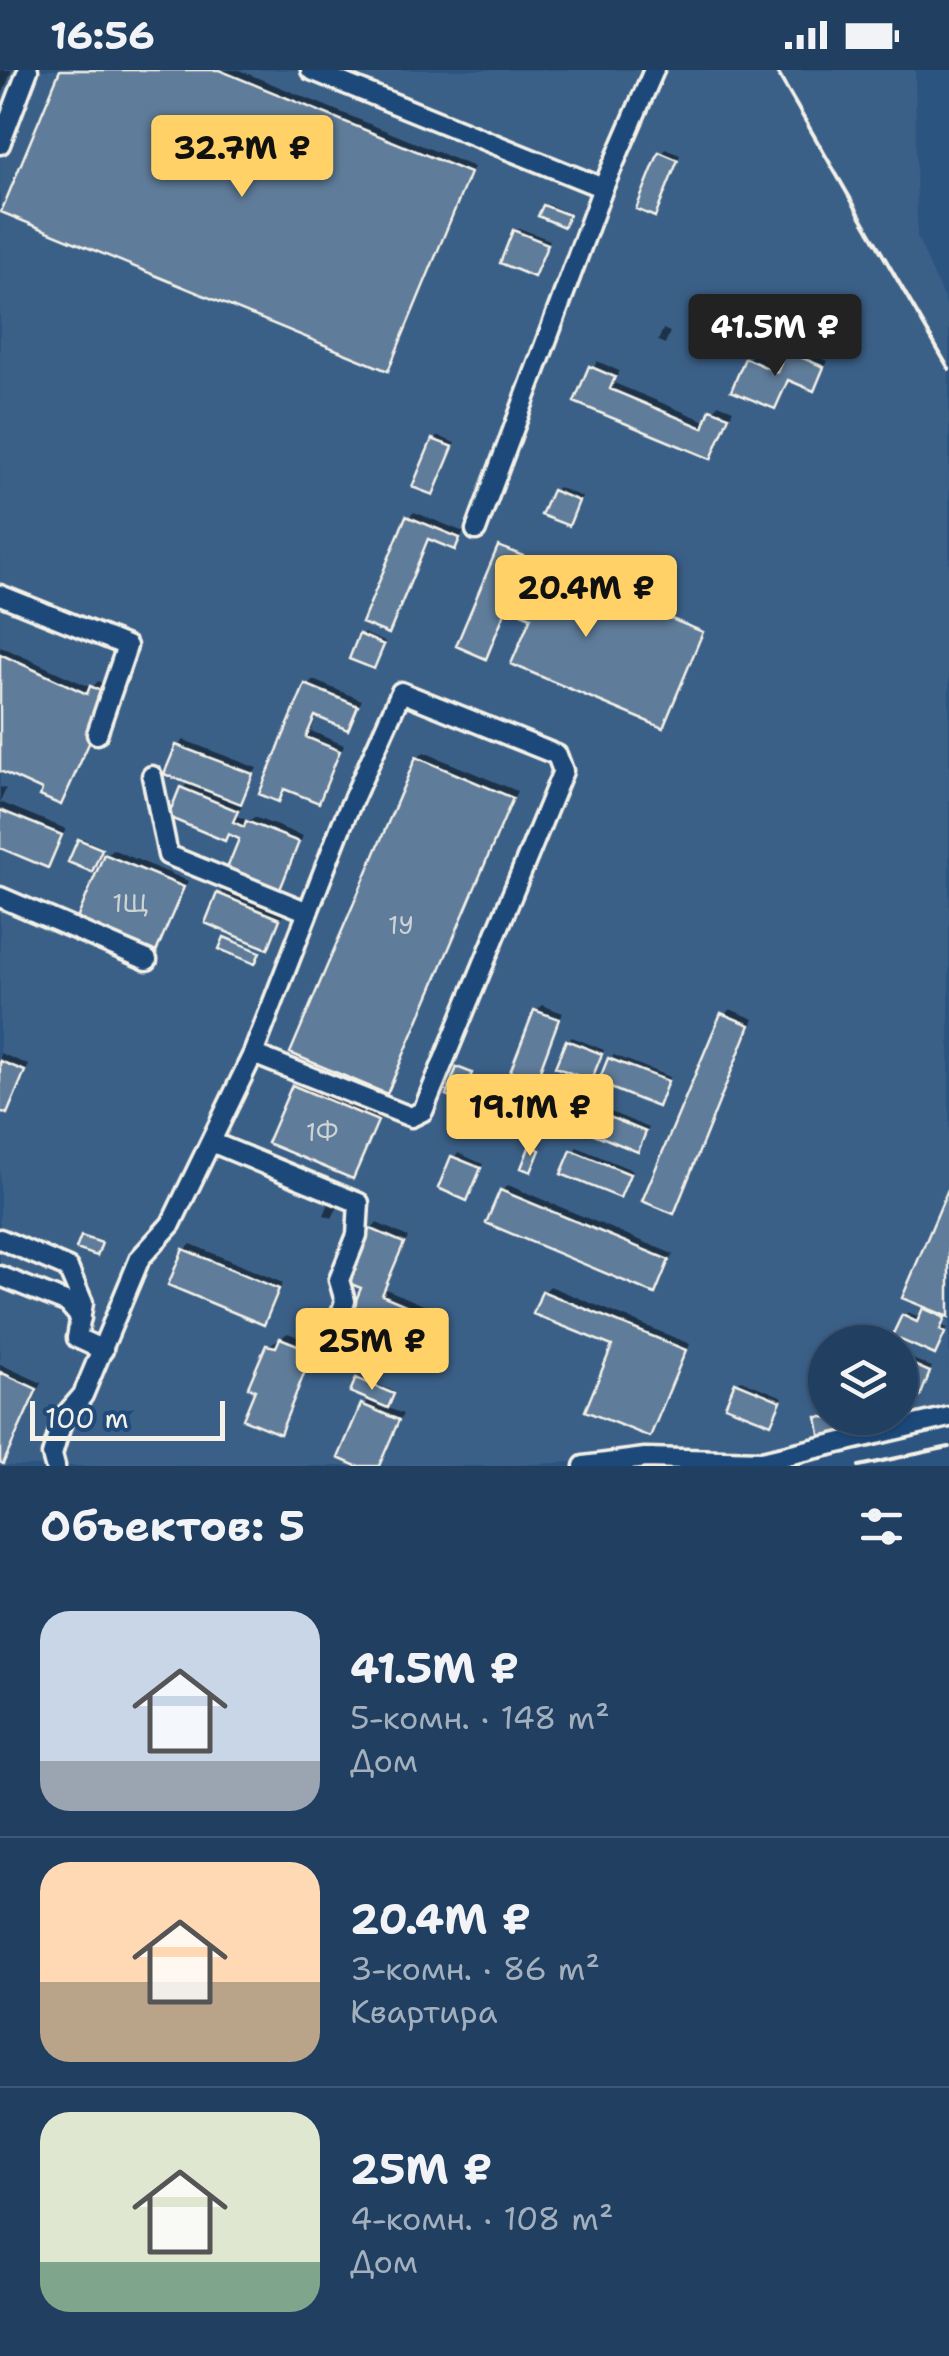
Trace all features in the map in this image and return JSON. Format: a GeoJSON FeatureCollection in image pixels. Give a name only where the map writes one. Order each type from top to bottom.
{"type":"FeatureCollection","features":[{"type":"Feature","properties":{"kind":"lane"},"geometry":{"type":"LineString","coordinates":[[0,144],[28,70]]}},
{"type":"Feature","properties":{"kind":"lane"},"geometry":{"type":"LineString","coordinates":[[312,70],[602,188]]}},
{"type":"Feature","properties":{"kind":"lane"},"geometry":{"type":"LineString","coordinates":[[476,530],[602,188],[654,70]]}},
{"type":"Feature","properties":{"kind":"lane"},"geometry":{"type":"LineString","coordinates":[[0,594],[127,646],[97,734]]}},
{"type":"Feature","properties":{"kind":"lane"},"geometry":{"type":"LineString","coordinates":[[53,1462],[63,1418],[83,1396],[140,1258],[170,1224],[253,1054],[342,824],[401,692],[556,756],[563,770],[423,1111],[410,1116],[253,1054]]}},
{"type":"Feature","properties":{"kind":"lane"},"geometry":{"type":"LineString","coordinates":[[152,776],[168,855],[308,912]]}},
{"type":"Feature","properties":{"kind":"lane"},"geometry":{"type":"LineString","coordinates":[[0,897],[147,960]]}},
{"type":"Feature","properties":{"kind":"lane"},"geometry":{"type":"LineString","coordinates":[[211,1142],[359,1203],[357,1235],[339,1280],[344,1300],[338,1324]]}},
{"type":"Feature","properties":{"kind":"lane"},"geometry":{"type":"LineString","coordinates":[[0,1240],[68,1268],[83,1303],[76,1338],[102,1350]]}},
{"type":"Feature","properties":{"kind":"lane"},"geometry":{"type":"LineString","coordinates":[[0,1276],[68,1303],[81,1318]]}},
{"type":"Feature","properties":{"kind":"lane"},"geometry":{"type":"LineString","coordinates":[[584,1466],[645,1458],[762,1461],[949,1417]]}},
{"type":"Feature","properties":{"kind":"shaded area"},"geometry":{"type":"Polygon","coordinates":[[[0,70],[915,70],[917,237],[949,311],[949,1412],[918,1419],[918,1325],[808,1325],[808,1435],[854,1435],[800,1448],[502,1466],[0,1466],[0,70]]]}},
{"type":"Feature","properties":{"kind":"building"},"geometry":{"type":"Polygon","coordinates":[[[60,70],[219,70],[470,173],[388,371],[1,212],[60,70]]]}},
{"type":"Feature","properties":{"kind":"building"},"geometry":{"type":"Polygon","coordinates":[[[659,152],[678,160],[655,217],[636,209],[659,152]]]}},
{"type":"Feature","properties":{"kind":"building"},"geometry":{"type":"Polygon","coordinates":[[[543,205],[569,215],[564,227],[538,216],[543,205]]]}},
{"type":"Feature","properties":{"kind":"building"},"geometry":{"type":"Polygon","coordinates":[[[513,230],[548,244],[534,277],[500,263],[513,230]]]}},
{"type":"Feature","properties":{"kind":"building"},"geometry":{"type":"Polygon","coordinates":[[[786,351],[824,367],[814,391],[788,380],[775,409],[731,391],[745,358],[777,372],[786,351]]]}},
{"type":"Feature","properties":{"kind":"building"},"geometry":{"type":"Polygon","coordinates":[[[589,366],[615,377],[610,389],[703,428],[710,409],[729,416],[711,459],[574,402],[589,366]]]}},
{"type":"Feature","properties":{"kind":"building"},"geometry":{"type":"Polygon","coordinates":[[[432,439],[453,447],[433,495],[412,487],[432,439]]]}},
{"type":"Feature","properties":{"kind":"building"},"geometry":{"type":"Polygon","coordinates":[[[552,490],[579,501],[569,526],[541,515],[552,490]]]}},
{"type":"Feature","properties":{"kind":"building"},"geometry":{"type":"Polygon","coordinates":[[[406,516],[460,538],[455,550],[428,539],[389,634],[362,623],[406,516]]]}},
{"type":"Feature","properties":{"kind":"building"},"geometry":{"type":"Polygon","coordinates":[[[498,546],[528,558],[514,591],[537,601],[551,569],[703,632],[663,728],[511,664],[531,617],[507,607],[486,659],[456,646],[498,546]]]}},
{"type":"Feature","properties":{"kind":"building"},"geometry":{"type":"Polygon","coordinates":[[[359,634],[384,645],[374,669],[349,659],[359,634]]]}},
{"type":"Feature","properties":{"kind":"building"},"geometry":{"type":"Polygon","coordinates":[[[0,654],[87,694],[90,686],[111,695],[61,805],[40,796],[42,790],[0,771],[0,654]]]}},
{"type":"Feature","properties":{"kind":"building"},"geometry":{"type":"Polygon","coordinates":[[[305,684],[358,706],[348,730],[315,716],[306,737],[340,751],[319,803],[284,789],[279,802],[259,794],[305,684]]]}},
{"type":"Feature","properties":{"kind":"building"},"geometry":{"type":"Polygon","coordinates":[[[176,745],[253,774],[241,804],[164,774],[176,745]]]}},
{"type":"Feature","properties":{"kind":"building"},"geometry":{"type":"Polygon","coordinates":[[[416,757],[513,798],[387,1094],[290,1053],[416,757]]]}},
{"type":"Feature","properties":{"kind":"building"},"geometry":{"type":"Polygon","coordinates":[[[180,787],[238,811],[233,822],[244,827],[246,821],[299,842],[279,892],[226,871],[239,839],[228,834],[225,841],[168,817],[180,787]]]}},
{"type":"Feature","properties":{"kind":"building"},"geometry":{"type":"Polygon","coordinates":[[[0,810],[62,835],[48,868],[0,848],[0,810]]]}},
{"type":"Feature","properties":{"kind":"building"},"geometry":{"type":"Polygon","coordinates":[[[78,839],[102,849],[92,872],[68,862],[78,839]]]}},
{"type":"Feature","properties":{"kind":"building"},"geometry":{"type":"Polygon","coordinates":[[[104,854],[184,887],[156,952],[77,919],[104,854]]]}},
{"type":"Feature","properties":{"kind":"building"},"geometry":{"type":"Polygon","coordinates":[[[217,893],[280,919],[268,949],[205,923],[217,893]]]}},
{"type":"Feature","properties":{"kind":"building"},"geometry":{"type":"Polygon","coordinates":[[[224,937],[260,952],[255,964],[219,949],[224,937]]]}},
{"type":"Feature","properties":{"kind":"building"},"geometry":{"type":"Polygon","coordinates":[[[534,1010],[559,1019],[526,1108],[500,1098],[534,1010]]]}},
{"type":"Feature","properties":{"kind":"building"},"geometry":{"type":"Polygon","coordinates":[[[721,1013],[750,1025],[674,1214],[642,1201],[721,1013]]]}},
{"type":"Feature","properties":{"kind":"building"},"geometry":{"type":"Polygon","coordinates":[[[566,1040],[602,1054],[591,1081],[555,1067],[566,1040]]]}},
{"type":"Feature","properties":{"kind":"building"},"geometry":{"type":"Polygon","coordinates":[[[608,1058],[668,1081],[658,1107],[598,1083],[608,1058]]]}},
{"type":"Feature","properties":{"kind":"building"},"geometry":{"type":"Polygon","coordinates":[[[0,1061],[25,1071],[7,1114],[0,1111],[0,1061]]]}},
{"type":"Feature","properties":{"kind":"building"},"geometry":{"type":"Polygon","coordinates":[[[457,1067],[472,1073],[461,1101],[446,1095],[457,1067]]]}},
{"type":"Feature","properties":{"kind":"building"},"geometry":{"type":"Polygon","coordinates":[[[292,1085],[378,1121],[353,1179],[267,1143],[292,1085]]]}},
{"type":"Feature","properties":{"kind":"building"},"geometry":{"type":"Polygon","coordinates":[[[590,1109],[646,1132],[638,1152],[582,1129],[590,1109]]]}},
{"type":"Feature","properties":{"kind":"building"},"geometry":{"type":"Polygon","coordinates":[[[530,1145],[540,1150],[531,1172],[521,1168],[530,1145]]]}},
{"type":"Feature","properties":{"kind":"building"},"geometry":{"type":"Polygon","coordinates":[[[571,1150],[630,1174],[620,1198],[561,1174],[571,1150]]]}},
{"type":"Feature","properties":{"kind":"building"},"geometry":{"type":"Polygon","coordinates":[[[451,1156],[481,1168],[467,1201],[438,1188],[451,1156]]]}},
{"type":"Feature","properties":{"kind":"building"},"geometry":{"type":"Polygon","coordinates":[[[949,1187],[949,1317],[902,1298],[949,1187]]]}},
{"type":"Feature","properties":{"kind":"building"},"geometry":{"type":"Polygon","coordinates":[[[500,1190],[669,1260],[655,1294],[486,1223],[500,1190]]]}},
{"type":"Feature","properties":{"kind":"building"},"geometry":{"type":"Polygon","coordinates":[[[369,1228],[404,1243],[382,1295],[436,1318],[426,1341],[352,1310],[361,1288],[346,1282],[369,1228]]]}},
{"type":"Feature","properties":{"kind":"building"},"geometry":{"type":"Polygon","coordinates":[[[81,1236],[102,1243],[97,1256],[76,1249],[81,1236]]]}},
{"type":"Feature","properties":{"kind":"building"},"geometry":{"type":"Polygon","coordinates":[[[183,1249],[279,1289],[264,1325],[168,1285],[183,1249]]]}},
{"type":"Feature","properties":{"kind":"building"},"geometry":{"type":"Polygon","coordinates":[[[542,1291],[686,1350],[650,1437],[585,1411],[612,1346],[533,1314],[542,1291]]]}},
{"type":"Feature","properties":{"kind":"building"},"geometry":{"type":"Polygon","coordinates":[[[923,1308],[945,1318],[940,1330],[945,1333],[935,1355],[918,1347],[918,1325],[897,1325],[902,1315],[917,1322],[923,1308]]]}},
{"type":"Feature","properties":{"kind":"building"},"geometry":{"type":"Polygon","coordinates":[[[280,1338],[313,1351],[280,1434],[243,1419],[255,1390],[248,1387],[266,1345],[276,1347],[280,1338]]]}},
{"type":"Feature","properties":{"kind":"building"},"geometry":{"type":"Polygon","coordinates":[[[918,1367],[930,1372],[918,1396],[918,1367]]]}},
{"type":"Feature","properties":{"kind":"building"},"geometry":{"type":"Polygon","coordinates":[[[0,1372],[37,1389],[3,1464],[0,1462],[0,1372]]]}},
{"type":"Feature","properties":{"kind":"building"},"geometry":{"type":"Polygon","coordinates":[[[356,1378],[394,1394],[388,1408],[350,1392],[356,1378]]]}},
{"type":"Feature","properties":{"kind":"building"},"geometry":{"type":"Polygon","coordinates":[[[735,1382],[781,1401],[771,1424],[725,1406],[735,1382]]]}},
{"type":"Feature","properties":{"kind":"building"},"geometry":{"type":"Polygon","coordinates":[[[361,1404],[399,1420],[379,1466],[356,1466],[338,1458],[361,1404]]]}},
{"type":"Feature","properties":{"kind":"building"},"geometry":{"type":"Polygon","coordinates":[[[820,1435],[848,1435],[821,1440],[820,1435]]]}},
{"type":"Feature","properties":{"kind":"railway"},"geometry":{"type":"LineString","coordinates":[[776,70],[949,369]]}},
{"type":"Feature","properties":{"kind":"railway"},"geometry":{"type":"LineString","coordinates":[[859,1466],[949,1447]]}}]}
